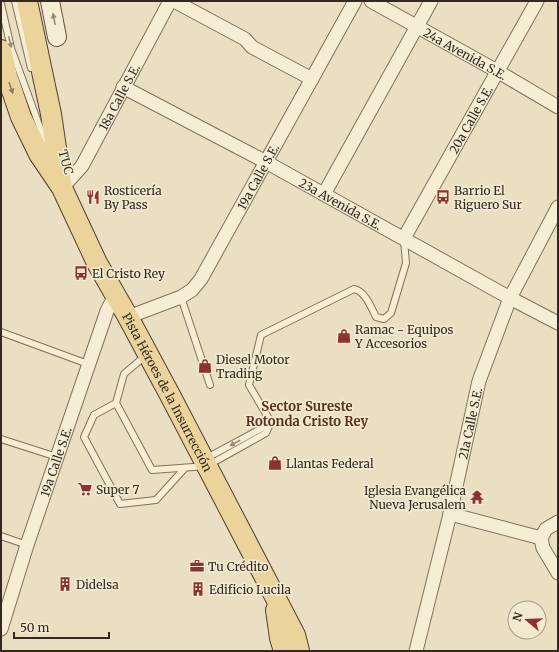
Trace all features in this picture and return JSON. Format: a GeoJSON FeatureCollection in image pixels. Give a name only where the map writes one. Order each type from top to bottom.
{"type":"FeatureCollection","features":[{"type":"Feature","properties":{"kind":"main road","name":"Pista Héroes de la Insurrección"},"geometry":{"type":"LineString","coordinates":[[27,1],[51,114],[62,188]]}},
{"type":"Feature","properties":{"kind":"main road","name":"Pista Héroes de la Insurrección"},"geometry":{"type":"LineString","coordinates":[[1,50],[21,117],[39,154],[62,188],[97,264],[118,298],[148,354],[203,464],[295,635],[299,651]]}},
{"type":"Feature","properties":{"kind":"main road","name":"Pista Héroes de la Insurrección"},"geometry":{"type":"LineString","coordinates":[[274,596],[280,638],[284,651]]}},
{"type":"Feature","properties":{"kind":"street"},"geometry":{"type":"LineString","coordinates":[[50,1],[57,38]]}},
{"type":"Feature","properties":{"kind":"street","name":"18a Calle S.E."},"geometry":{"type":"LineString","coordinates":[[62,188],[82,166],[170,1]]}},
{"type":"Feature","properties":{"kind":"street"},"geometry":{"type":"LineString","coordinates":[[174,1],[245,39],[252,47],[312,79]]}},
{"type":"Feature","properties":{"kind":"street","name":"19a Calle S.E."},"geometry":{"type":"LineString","coordinates":[[128,317],[181,297],[192,290],[201,279],[355,1]]}},
{"type":"Feature","properties":{"kind":"street","name":"24a Avenida S.E."},"geometry":{"type":"LineString","coordinates":[[371,1],[497,71],[558,107]]}},
{"type":"Feature","properties":{"kind":"street"},"geometry":{"type":"LineString","coordinates":[[324,194],[431,1]]}},
{"type":"Feature","properties":{"kind":"street","name":"20a Calle S.E."},"geometry":{"type":"LineString","coordinates":[[404,238],[537,1]]}},
{"type":"Feature","properties":{"kind":"street","name":"23a Avenida S.E."},"geometry":{"type":"LineString","coordinates":[[124,87],[266,162],[510,298],[558,323]]}},
{"type":"Feature","properties":{"kind":"street","name":"21a Calle S.E."},"geometry":{"type":"LineString","coordinates":[[416,651],[450,514],[479,381],[510,298],[558,207]]}},
{"type":"Feature","properties":{"kind":"street","name":"19a Calle S.E."},"geometry":{"type":"LineString","coordinates":[[1,629],[5,605],[27,545],[88,364],[107,311],[111,303],[118,298]]}},
{"type":"Feature","properties":{"kind":"street"},"geometry":{"type":"LineString","coordinates":[[450,514],[541,538]]}},
{"type":"Feature","properties":{"kind":"street"},"geometry":{"type":"LineString","coordinates":[[558,522],[546,529],[541,538],[543,548],[558,573]]}},
{"type":"Feature","properties":{"kind":"lane"},"geometry":{"type":"LineString","coordinates":[[15,1],[32,71]]}},
{"type":"Feature","properties":{"kind":"lane","name":"TUC"},"geometry":{"type":"LineString","coordinates":[[1,4],[11,48],[48,151]]}},
{"type":"Feature","properties":{"kind":"lane","name":"TUC"},"geometry":{"type":"LineString","coordinates":[[41,110],[62,188]]}},
{"type":"Feature","properties":{"kind":"lane","name":"TUC"},"geometry":{"type":"LineString","coordinates":[[51,158],[62,188]]}},
{"type":"Feature","properties":{"kind":"lane"},"geometry":{"type":"LineString","coordinates":[[148,354],[124,374],[116,403],[152,470],[185,468],[203,464],[266,433],[270,426],[269,419],[249,385],[261,335],[354,289],[359,290],[363,294],[376,316],[384,319],[391,313],[406,263],[404,238]]}},
{"type":"Feature","properties":{"kind":"lane"},"geometry":{"type":"LineString","coordinates":[[181,297],[210,385]]}},
{"type":"Feature","properties":{"kind":"lane"},"geometry":{"type":"LineString","coordinates":[[1,332],[88,364]]}},
{"type":"Feature","properties":{"kind":"lane"},"geometry":{"type":"LineString","coordinates":[[116,403],[94,414],[84,437],[120,504],[156,500],[185,468]]}},
{"type":"Feature","properties":{"kind":"lane"},"geometry":{"type":"LineString","coordinates":[[1,439],[57,457]]}},
{"type":"Feature","properties":{"kind":"lane"},"geometry":{"type":"LineString","coordinates":[[1,536],[27,545]]}},
{"type":"Feature","properties":{"kind":"place","name":"Rosticería By Pass"},"geometry":{"type":"Point","coordinates":[93,197]}},
{"type":"Feature","properties":{"kind":"place","name":"Barrio El Riguero Sur"},"geometry":{"type":"Point","coordinates":[443,197]}},
{"type":"Feature","properties":{"kind":"place","name":"El Cristo Rey"},"geometry":{"type":"Point","coordinates":[81,273]}},
{"type":"Feature","properties":{"kind":"place","name":"Ramac - Equipos Y Accesorios"},"geometry":{"type":"Point","coordinates":[344,336]}},
{"type":"Feature","properties":{"kind":"place","name":"Diesel Motor Trading"},"geometry":{"type":"Point","coordinates":[205,366]}},
{"type":"Feature","properties":{"kind":"place","name":"Llantas Federal"},"geometry":{"type":"Point","coordinates":[275,463]}},
{"type":"Feature","properties":{"kind":"place","name":"Super 7"},"geometry":{"type":"Point","coordinates":[85,489]}},
{"type":"Feature","properties":{"kind":"place","name":"Iglesia Evangélica Nueva Jerusalem"},"geometry":{"type":"Point","coordinates":[477,497]}},
{"type":"Feature","properties":{"kind":"place","name":"Tu Crédito"},"geometry":{"type":"Point","coordinates":[197,566]}},
{"type":"Feature","properties":{"kind":"place","name":"Didelsa"},"geometry":{"type":"Point","coordinates":[65,584]}},
{"type":"Feature","properties":{"kind":"place","name":"Edificio Lucila"},"geometry":{"type":"Point","coordinates":[198,589]}},
{"type":"Feature","properties":{"kind":"district","name":"Sector Sureste Rotonda Cristo Rey"},"geometry":{"type":"Point","coordinates":[307,414]}}]}
